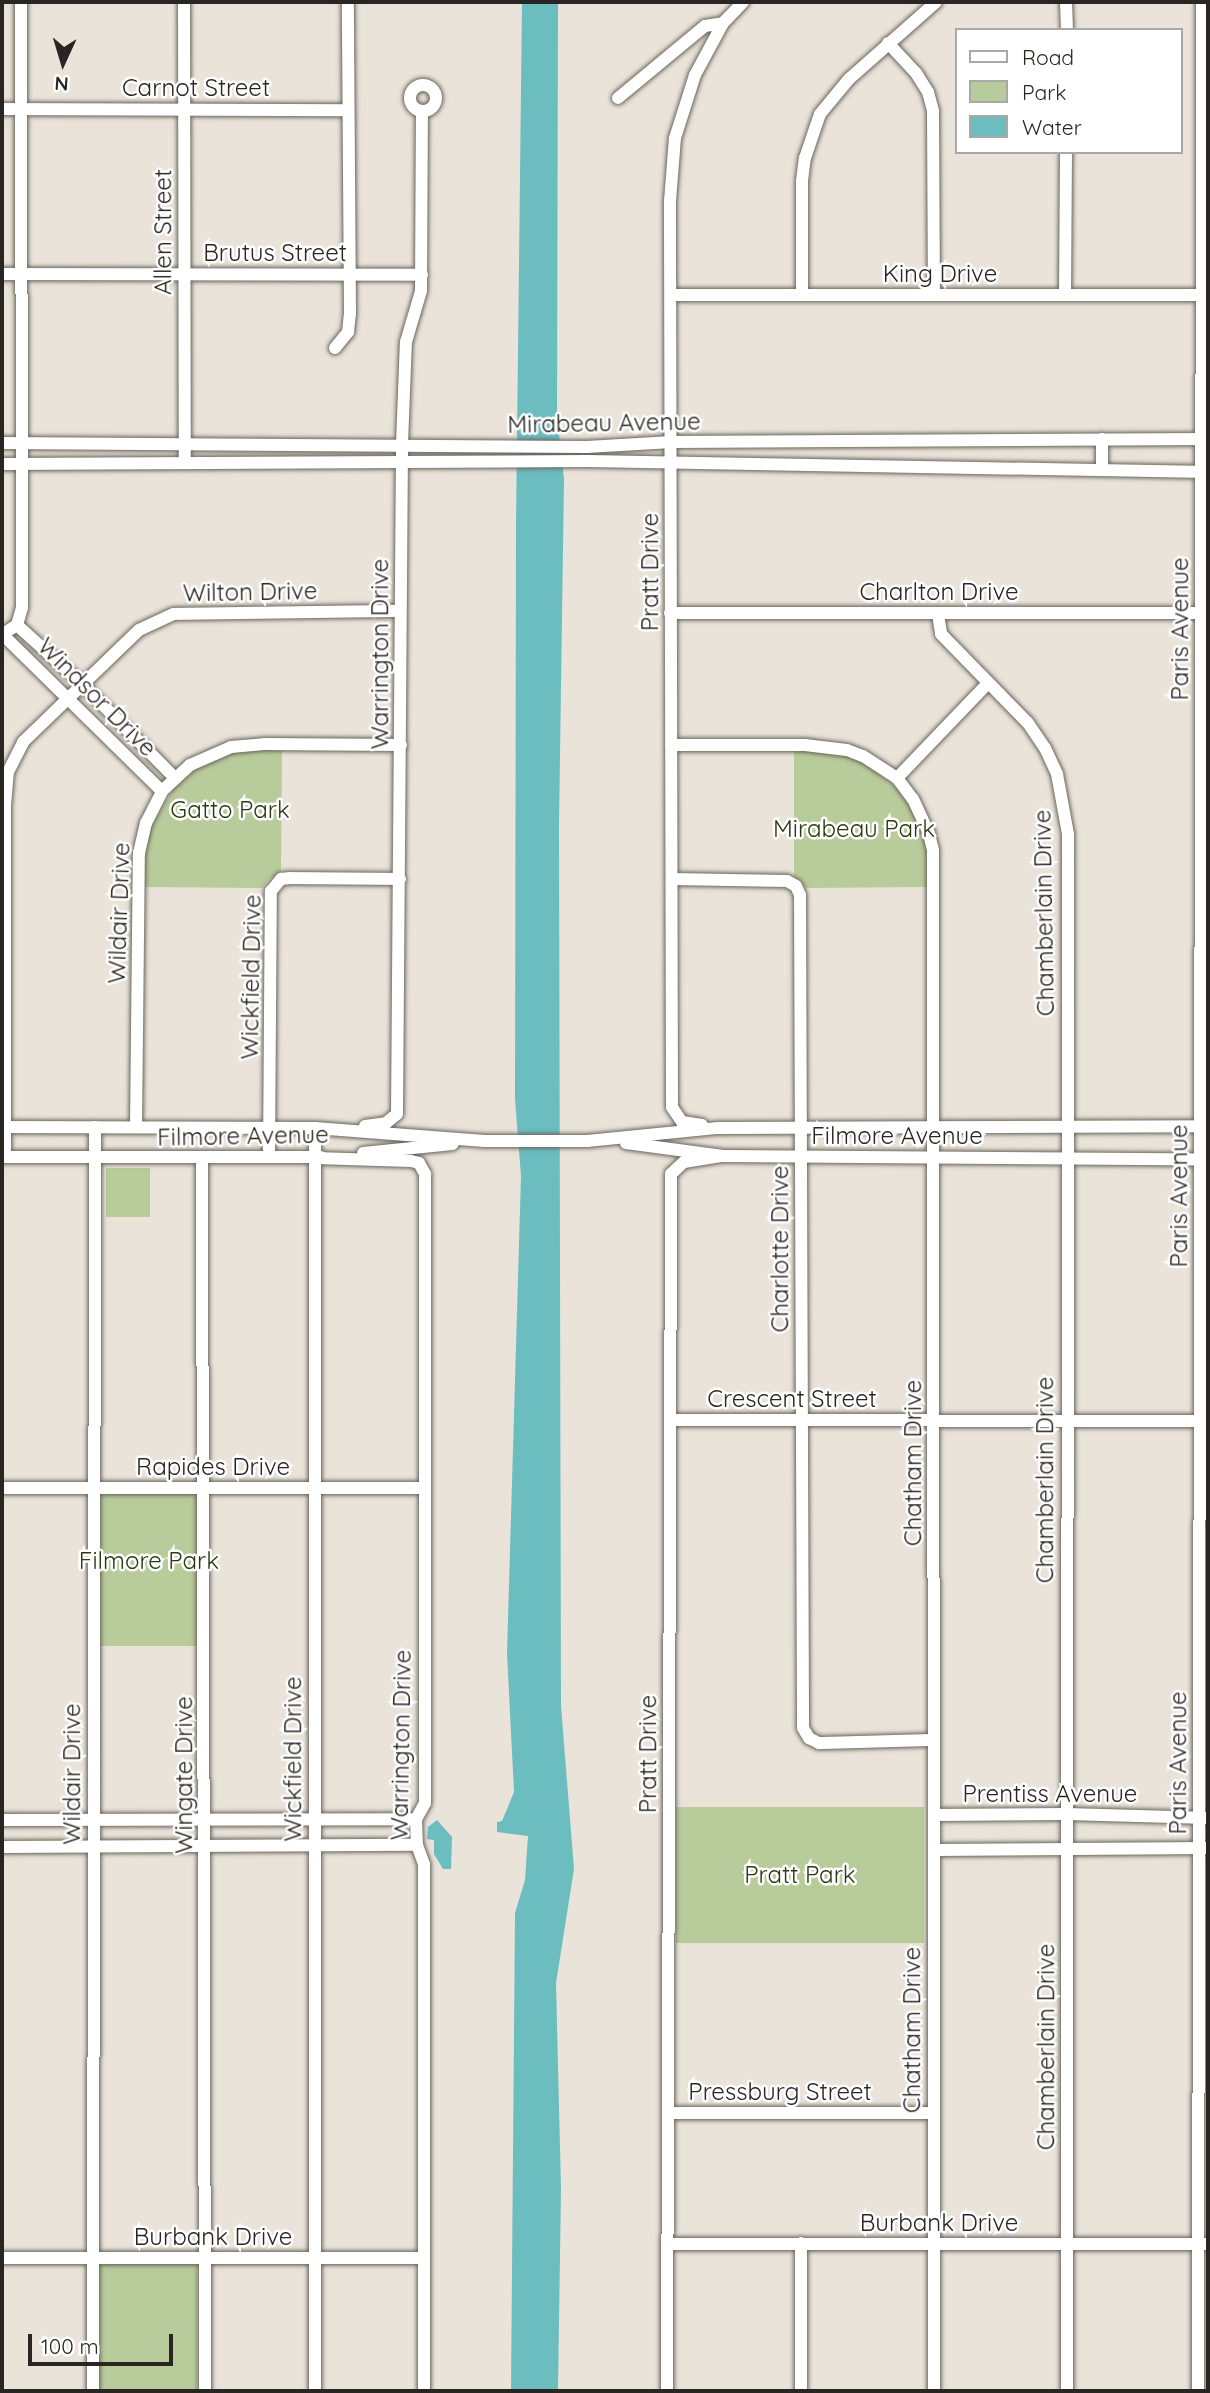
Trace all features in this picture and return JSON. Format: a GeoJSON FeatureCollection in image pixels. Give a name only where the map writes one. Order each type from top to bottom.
{"type":"FeatureCollection","features":[{"type":"Feature","properties":{"kind":"street"},"geometry":{"type":"LineString","coordinates":[[2,634],[17,625],[22,608],[21,2]]}},
{"type":"Feature","properties":{"kind":"street","name":"Allen Street"},"geometry":{"type":"LineString","coordinates":[[184,2],[185,463]]}},
{"type":"Feature","properties":{"kind":"street"},"geometry":{"type":"LineString","coordinates":[[335,348],[348,332],[348,2]]}},
{"type":"Feature","properties":{"kind":"street","name":"Pratt Drive"},"geometry":{"type":"LineString","coordinates":[[718,1128],[682,1122],[672,1107],[670,201],[675,138],[695,75],[723,23],[743,2]]}},
{"type":"Feature","properties":{"kind":"street"},"geometry":{"type":"LineString","coordinates":[[802,295],[802,181],[811,135],[820,114],[835,93],[936,2]]}},
{"type":"Feature","properties":{"kind":"street"},"geometry":{"type":"LineString","coordinates":[[1066,2],[1067,28]]}},
{"type":"Feature","properties":{"kind":"street","name":"Paris Avenue"},"geometry":{"type":"LineString","coordinates":[[1198,2391],[1203,2244],[1204,1848],[1205,110],[1202,2]]}},
{"type":"Feature","properties":{"kind":"street"},"geometry":{"type":"LineString","coordinates":[[618,97],[705,26],[723,23]]}},
{"type":"Feature","properties":{"kind":"street"},"geometry":{"type":"LineString","coordinates":[[888,43],[916,73],[928,92],[933,111],[934,295]]}},
{"type":"Feature","properties":{"kind":"street","name":"Carnot Street"},"geometry":{"type":"LineString","coordinates":[[2,109],[348,110]]}},
{"type":"Feature","properties":{"kind":"street","name":"Warrington Drive"},"geometry":{"type":"LineString","coordinates":[[315,1128],[386,1124],[397,1114],[402,444],[406,342],[421,291],[422,275],[422,111]]}},
{"type":"Feature","properties":{"kind":"street"},"geometry":{"type":"LineString","coordinates":[[1065,295],[1066,154]]}},
{"type":"Feature","properties":{"kind":"street","name":"Brutus Street"},"geometry":{"type":"LineString","coordinates":[[2,274],[422,275]]}},
{"type":"Feature","properties":{"kind":"street","name":"King Drive"},"geometry":{"type":"LineString","coordinates":[[672,295],[1205,295]]}},
{"type":"Feature","properties":{"kind":"street"},"geometry":{"type":"LineString","coordinates":[[1102,439],[1102,470]]}},
{"type":"Feature","properties":{"kind":"street","name":"Mirabeau Avenue"},"geometry":{"type":"LineString","coordinates":[[2,443],[587,447],[672,442],[1205,439]]}},
{"type":"Feature","properties":{"kind":"street"},"geometry":{"type":"LineString","coordinates":[[758,466],[759,441]]}},
{"type":"Feature","properties":{"kind":"street","name":"Mirabeau Avenue"},"geometry":{"type":"LineString","coordinates":[[2,464],[588,461],[1205,472]]}},
{"type":"Feature","properties":{"kind":"street","name":"Wilton Drive"},"geometry":{"type":"LineString","coordinates":[[3,1157],[5,805],[8,772],[23,742],[139,631],[174,614],[400,611]]}},
{"type":"Feature","properties":{"kind":"street","name":"Charlton Drive"},"geometry":{"type":"LineString","coordinates":[[670,613],[1204,613]]}},
{"type":"Feature","properties":{"kind":"street","name":"Chamberlain Drive"},"geometry":{"type":"LineString","coordinates":[[939,614],[941,634],[1028,723],[1045,748],[1057,774],[1065,805],[1068,834],[1067,2391]]}},
{"type":"Feature","properties":{"kind":"street","name":"Windsor Drive"},"geometry":{"type":"LineString","coordinates":[[17,625],[83,685],[174,777]]}},
{"type":"Feature","properties":{"kind":"street","name":"Windsor Drive"},"geometry":{"type":"LineString","coordinates":[[2,634],[162,791]]}},
{"type":"Feature","properties":{"kind":"street"},"geometry":{"type":"LineString","coordinates":[[897,778],[987,684]]}},
{"type":"Feature","properties":{"kind":"street","name":"Wildair Drive"},"geometry":{"type":"LineString","coordinates":[[136,1127],[138,853],[146,823],[162,791],[190,765],[232,747],[264,744],[401,745]]}},
{"type":"Feature","properties":{"kind":"street","name":"Chatham Drive"},"geometry":{"type":"LineString","coordinates":[[671,745],[831,747],[863,756],[897,778],[922,815],[933,850],[933,2391]]}},
{"type":"Feature","properties":{"kind":"street","name":"Wickfield Drive"},"geometry":{"type":"LineString","coordinates":[[269,1157],[271,891],[281,879],[290,878],[400,879]]}},
{"type":"Feature","properties":{"kind":"street","name":"Charlotte Drive"},"geometry":{"type":"LineString","coordinates":[[671,879],[787,881],[796,886],[801,908],[801,1716],[809,1738],[831,1744],[934,1741]]}},
{"type":"Feature","properties":{"kind":"street","name":"Filmore Avenue"},"geometry":{"type":"LineString","coordinates":[[3,1127],[270,1126],[485,1141],[587,1141],[718,1128],[1204,1126]]}},
{"type":"Feature","properties":{"kind":"street","name":"Wildair Drive"},"geometry":{"type":"LineString","coordinates":[[93,2391],[95,1127]]}},
{"type":"Feature","properties":{"kind":"street","name":"Wickfield Drive"},"geometry":{"type":"LineString","coordinates":[[315,1128],[315,2391]]}},
{"type":"Feature","properties":{"kind":"street","name":"Filmore Avenue"},"geometry":{"type":"LineString","coordinates":[[3,1157],[316,1158],[485,1141]]}},
{"type":"Feature","properties":{"kind":"street","name":"Filmore Avenue"},"geometry":{"type":"LineString","coordinates":[[587,1141],[723,1156],[1204,1158]]}},
{"type":"Feature","properties":{"kind":"street","name":"Pratt Drive"},"geometry":{"type":"LineString","coordinates":[[667,2391],[671,1174],[684,1161],[723,1156]]}},
{"type":"Feature","properties":{"kind":"street","name":"Wingate Drive"},"geometry":{"type":"LineString","coordinates":[[202,1158],[205,2391]]}},
{"type":"Feature","properties":{"kind":"street","name":"Warrington Drive"},"geometry":{"type":"LineString","coordinates":[[316,1158],[411,1161],[423,1167],[425,1803],[416,1819],[417,1845],[424,1864],[424,2391]]}},
{"type":"Feature","properties":{"kind":"street","name":"Crescent Street"},"geometry":{"type":"LineString","coordinates":[[670,1420],[1204,1421]]}},
{"type":"Feature","properties":{"kind":"street","name":"Rapides Drive"},"geometry":{"type":"LineString","coordinates":[[2,1488],[425,1488]]}},
{"type":"Feature","properties":{"kind":"street","name":"Prentiss Avenue"},"geometry":{"type":"LineString","coordinates":[[934,1815],[1067,1814],[1204,1818]]}},
{"type":"Feature","properties":{"kind":"street"},"geometry":{"type":"LineString","coordinates":[[2,1820],[416,1819]]}},
{"type":"Feature","properties":{"kind":"street"},"geometry":{"type":"LineString","coordinates":[[2,1847],[417,1845]]}},
{"type":"Feature","properties":{"kind":"street"},"geometry":{"type":"LineString","coordinates":[[934,1850],[1204,1848]]}},
{"type":"Feature","properties":{"kind":"street","name":"Pressburg Street"},"geometry":{"type":"LineString","coordinates":[[669,2113],[933,2113]]}},
{"type":"Feature","properties":{"kind":"street","name":"Burbank Drive"},"geometry":{"type":"LineString","coordinates":[[669,2244],[1203,2244]]}},
{"type":"Feature","properties":{"kind":"street"},"geometry":{"type":"LineString","coordinates":[[801,2244],[801,2391]]}},
{"type":"Feature","properties":{"kind":"street","name":"Burbank Drive"},"geometry":{"type":"LineString","coordinates":[[2,2258],[424,2258]]}},
{"type":"Feature","properties":{"kind":"green space","name":"Gatto Park"},"geometry":{"type":"Polygon","coordinates":[[[282,747],[281,872],[269,879],[262,888],[145,887],[145,859],[150,830],[174,788],[196,769],[223,755],[242,750],[282,747]]]}},
{"type":"Feature","properties":{"kind":"green space","name":"Mirabeau Park"},"geometry":{"type":"Polygon","coordinates":[[[794,751],[819,751],[848,756],[866,764],[897,788],[909,804],[922,830],[927,849],[928,887],[806,888],[794,876],[794,751]]]}},
{"type":"Feature","properties":{"kind":"green space"},"geometry":{"type":"Polygon","coordinates":[[[106,1168],[150,1168],[150,1217],[106,1217],[106,1168]]]}},
{"type":"Feature","properties":{"kind":"green space","name":"Filmore Park"},"geometry":{"type":"Polygon","coordinates":[[[100,1494],[198,1494],[198,1646],[100,1646],[100,1494]]]}},
{"type":"Feature","properties":{"kind":"green space","name":"Pratt Park"},"geometry":{"type":"Polygon","coordinates":[[[676,1807],[924,1807],[924,1943],[676,1943],[676,1807]]]}},
{"type":"Feature","properties":{"kind":"green space"},"geometry":{"type":"Polygon","coordinates":[[[99,2262],[197,2262],[197,2391],[99,2391],[99,2262]]]}},
{"type":"Feature","properties":{"kind":"water"},"geometry":{"type":"Polygon","coordinates":[[[522,2],[558,2],[557,416],[564,479],[559,825],[561,1706],[574,1869],[556,1983],[561,2188],[558,2391],[511,2391],[515,1913],[525,1880],[528,1836],[497,1832],[497,1822],[502,1821],[514,1792],[507,1653],[521,1176],[515,1099],[516,525],[522,2]]]}},
{"type":"Feature","properties":{"kind":"water"},"geometry":{"type":"Polygon","coordinates":[[[437,1820],[452,1837],[451,1869],[443,1869],[434,1854],[434,1840],[427,1839],[428,1827],[437,1820]]]}}]}
